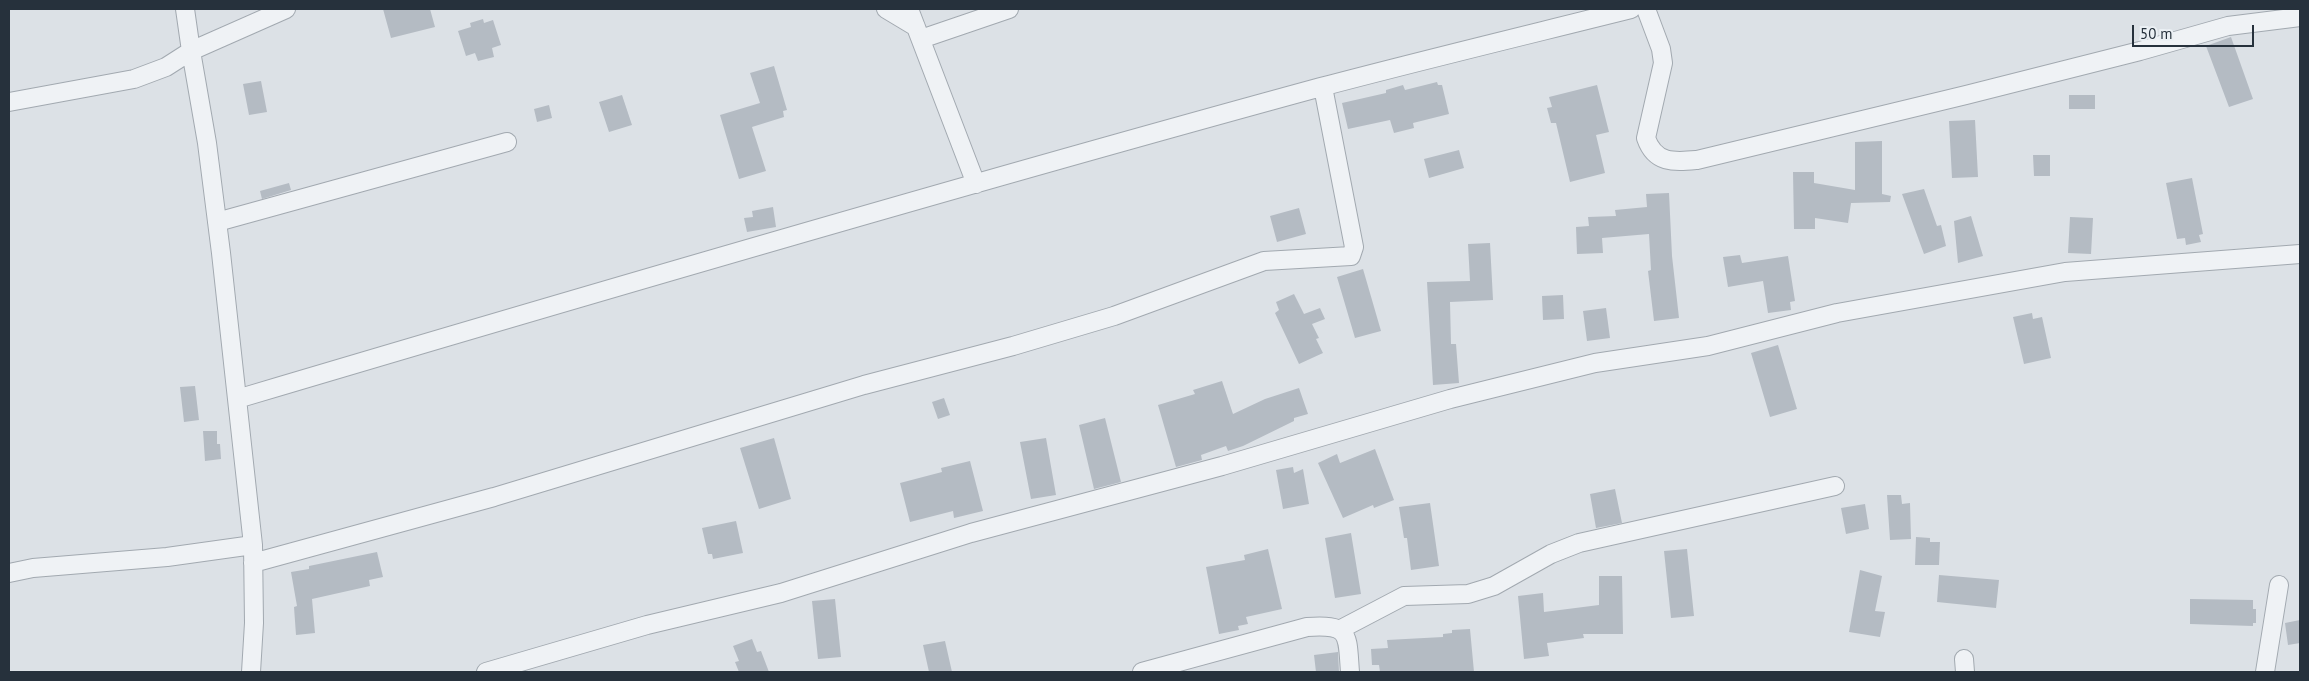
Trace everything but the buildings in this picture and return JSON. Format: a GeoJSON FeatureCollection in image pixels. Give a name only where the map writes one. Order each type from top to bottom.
{"type":"FeatureCollection","features":[{"type":"Feature","properties":{"kind":"street"},"geometry":{"type":"LineString","coordinates":[[186,9],[217,222],[253,554],[254,623],[250,672]]}},
{"type":"Feature","properties":{"kind":"street"},"geometry":{"type":"LineString","coordinates":[[9,102],[134,79],[166,67],[191,51],[286,9]]}},
{"type":"Feature","properties":{"kind":"street"},"geometry":{"type":"LineString","coordinates":[[886,9],[919,33]]}},
{"type":"Feature","properties":{"kind":"street"},"geometry":{"type":"LineString","coordinates":[[909,9],[976,184]]}},
{"type":"Feature","properties":{"kind":"street"},"geometry":{"type":"LineString","coordinates":[[919,33],[1009,9]]}},
{"type":"Feature","properties":{"kind":"street"},"geometry":{"type":"LineString","coordinates":[[237,399],[628,283],[976,184],[1323,87],[1631,9]]}},
{"type":"Feature","properties":{"kind":"street"},"geometry":{"type":"LineString","coordinates":[[1646,9],[1661,49],[1663,63],[1646,138],[1650,150],[1661,158],[1678,161],[1697,160],[1966,95],[2140,51],[2228,26],[2300,16]]}},
{"type":"Feature","properties":{"kind":"street"},"geometry":{"type":"LineString","coordinates":[[9,573],[33,568],[167,557],[253,554],[503,494],[864,385],[1013,346],[1132,310],[1264,261],[1351,256],[1354,247],[1323,87]]}},
{"type":"Feature","properties":{"kind":"street"},"geometry":{"type":"LineString","coordinates":[[217,222],[507,142]]}},
{"type":"Feature","properties":{"kind":"street"},"geometry":{"type":"LineString","coordinates":[[486,672],[647,625],[781,593],[971,533],[1222,466],[1450,399],[1595,363],[1708,346],[1837,313],[2065,272],[2300,254]]}},
{"type":"Feature","properties":{"kind":"street"},"geometry":{"type":"LineString","coordinates":[[1142,672],[1307,627],[1327,626],[1341,629],[1404,596],[1468,594],[1494,586],[1551,554],[1579,543],[1835,486]]}},
{"type":"Feature","properties":{"kind":"street"},"geometry":{"type":"LineString","coordinates":[[2265,672],[2279,585]]}},
{"type":"Feature","properties":{"kind":"street"},"geometry":{"type":"LineString","coordinates":[[1341,629],[1348,639],[1350,672]]}}]}
